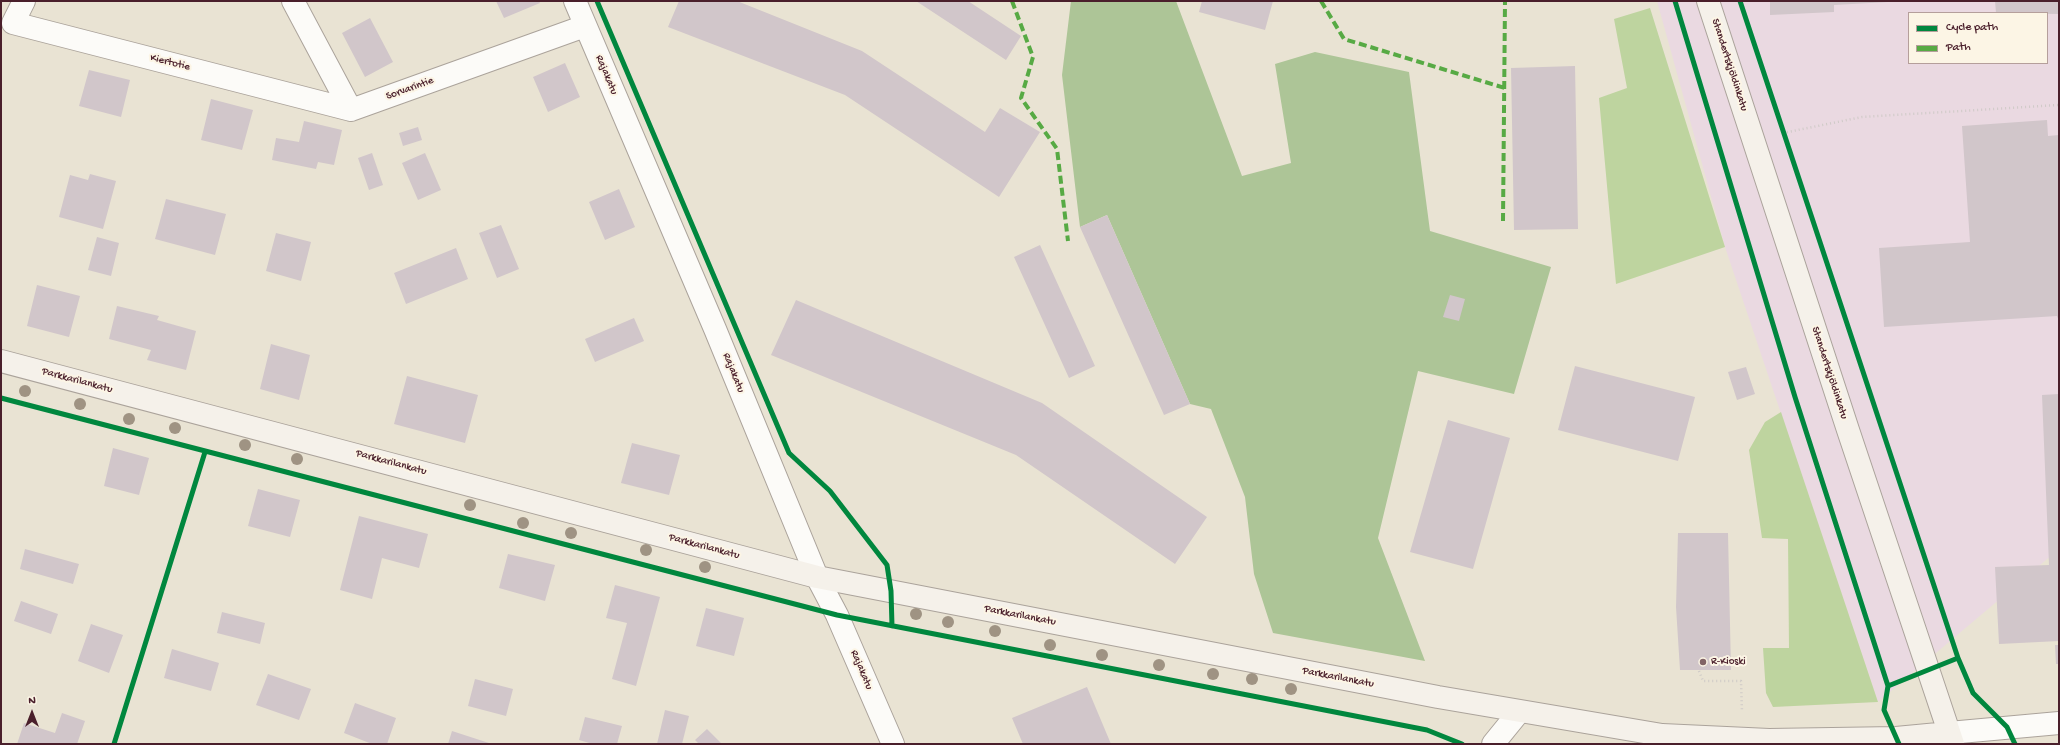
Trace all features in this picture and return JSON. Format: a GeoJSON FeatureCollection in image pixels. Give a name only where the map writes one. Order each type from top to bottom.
{"type":"FeatureCollection","features":[{"type":"Feature","properties":{"kind":"street","name":"Kiertotie"},"geometry":{"type":"LineString","coordinates":[[24,1],[14,24],[351,110]]}},
{"type":"Feature","properties":{"kind":"street"},"geometry":{"type":"LineString","coordinates":[[293,1],[351,110]]}},
{"type":"Feature","properties":{"kind":"street","name":"Rajakatu"},"geometry":{"type":"LineString","coordinates":[[575,1],[715,329],[817,577],[837,615],[893,744]]}},
{"type":"Feature","properties":{"kind":"street","name":"Standertskjöldinkatu"},"geometry":{"type":"LineString","coordinates":[[1708,1],[1951,739]]}},
{"type":"Feature","properties":{"kind":"street","name":"Sorvarintie"},"geometry":{"type":"LineString","coordinates":[[351,110],[585,26]]}},
{"type":"Feature","properties":{"kind":"street","name":"Parkkarilankatu"},"geometry":{"type":"LineString","coordinates":[[1,361],[817,577],[1519,712],[1669,736],[1769,740],[1896,738],[1951,739],[2059,723]]}},
{"type":"Feature","properties":{"kind":"street"},"geometry":{"type":"LineString","coordinates":[[1493,744],[1519,712]]}},
{"type":"Feature","properties":{"kind":"path"},"geometry":{"type":"LineString","coordinates":[[1783,133],[1862,117],[2059,105]]}},
{"type":"Feature","properties":{"kind":"path"},"geometry":{"type":"LineString","coordinates":[[1781,125],[1786,140]]}},
{"type":"Feature","properties":{"kind":"path"},"geometry":{"type":"LineString","coordinates":[[1699,671],[1703,680],[1741,680],[1742,716]]}},
{"type":"Feature","properties":{"kind":"shaded area"},"geometry":{"type":"Polygon","coordinates":[[[1657,1],[2059,1],[2059,549],[1878,702],[1725,247],[1657,1]]]}},
{"type":"Feature","properties":{"kind":"green space"},"geometry":{"type":"Polygon","coordinates":[[[1071,1],[1176,1],[1242,176],[1291,163],[1275,64],[1315,52],[1409,72],[1430,231],[1551,267],[1514,394],[1418,371],[1378,538],[1425,661],[1273,633],[1254,574],[1245,497],[1211,409],[1190,404],[1107,215],[1080,227],[1062,75],[1071,1]]]}},
{"type":"Feature","properties":{"kind":"green space"},"geometry":{"type":"Polygon","coordinates":[[[1650,8],[1725,247],[1616,284],[1599,98],[1627,88],[1614,19],[1650,8]]]}},
{"type":"Feature","properties":{"kind":"green space"},"geometry":{"type":"Polygon","coordinates":[[[1781,412],[1878,702],[1773,707],[1766,693],[1763,648],[1789,648],[1788,539],[1762,538],[1749,450],[1765,422],[1781,412]]]}},
{"type":"Feature","properties":{"kind":"building"},"geometry":{"type":"Polygon","coordinates":[[[496,1],[539,1],[540,3],[504,18],[496,1]]]}},
{"type":"Feature","properties":{"kind":"building"},"geometry":{"type":"Polygon","coordinates":[[[679,1],[737,1],[862,51],[985,132],[1000,108],[1040,132],[999,197],[845,95],[668,27],[679,1]]]}},
{"type":"Feature","properties":{"kind":"building"},"geometry":{"type":"Polygon","coordinates":[[[916,1],[968,1],[1021,36],[1006,60],[916,1]]]}},
{"type":"Feature","properties":{"kind":"building"},"geometry":{"type":"Polygon","coordinates":[[[1202,1],[1273,1],[1265,30],[1199,12],[1202,1]]]}},
{"type":"Feature","properties":{"kind":"building"},"geometry":{"type":"Polygon","coordinates":[[[1770,1],[1888,2],[1834,5],[1834,12],[1770,15],[1770,1]]]}},
{"type":"Feature","properties":{"kind":"building"},"geometry":{"type":"Polygon","coordinates":[[[1995,1],[2059,1],[2059,14],[2048,14],[2048,12],[1996,12],[1995,1]]]}},
{"type":"Feature","properties":{"kind":"building"},"geometry":{"type":"Polygon","coordinates":[[[370,18],[393,62],[365,77],[342,33],[370,18]]]}},
{"type":"Feature","properties":{"kind":"building"},"geometry":{"type":"Polygon","coordinates":[[[565,63],[580,97],[548,112],[533,77],[565,63]]]}},
{"type":"Feature","properties":{"kind":"building"},"geometry":{"type":"Polygon","coordinates":[[[1575,66],[1578,229],[1514,230],[1511,68],[1575,66]]]}},
{"type":"Feature","properties":{"kind":"building"},"geometry":{"type":"Polygon","coordinates":[[[89,70],[130,80],[121,117],[79,106],[89,70]]]}},
{"type":"Feature","properties":{"kind":"building"},"geometry":{"type":"Polygon","coordinates":[[[211,99],[253,110],[242,150],[201,140],[211,99]]]}},
{"type":"Feature","properties":{"kind":"building"},"geometry":{"type":"Polygon","coordinates":[[[2047,120],[2048,136],[2059,135],[2059,321],[2057,316],[1884,327],[1879,248],[1970,242],[1962,126],[2047,120]]]}},
{"type":"Feature","properties":{"kind":"building"},"geometry":{"type":"Polygon","coordinates":[[[304,121],[342,130],[334,165],[318,162],[316,169],[272,160],[276,138],[299,142],[304,121]]]}},
{"type":"Feature","properties":{"kind":"building"},"geometry":{"type":"Polygon","coordinates":[[[418,127],[422,140],[403,146],[399,133],[418,127]]]}},
{"type":"Feature","properties":{"kind":"building"},"geometry":{"type":"Polygon","coordinates":[[[372,153],[383,185],[369,190],[358,158],[372,153]]]}},
{"type":"Feature","properties":{"kind":"building"},"geometry":{"type":"Polygon","coordinates":[[[425,153],[441,190],[418,200],[402,163],[425,153]]]}},
{"type":"Feature","properties":{"kind":"building"},"geometry":{"type":"Polygon","coordinates":[[[90,174],[116,181],[103,229],[59,217],[70,175],[88,180],[90,174]]]}},
{"type":"Feature","properties":{"kind":"building"},"geometry":{"type":"Polygon","coordinates":[[[619,189],[635,227],[605,240],[589,202],[619,189]]]}},
{"type":"Feature","properties":{"kind":"building"},"geometry":{"type":"Polygon","coordinates":[[[166,199],[226,214],[215,255],[155,239],[166,199]]]}},
{"type":"Feature","properties":{"kind":"building"},"geometry":{"type":"Polygon","coordinates":[[[1107,215],[1190,404],[1164,415],[1080,227],[1107,215]]]}},
{"type":"Feature","properties":{"kind":"building"},"geometry":{"type":"Polygon","coordinates":[[[501,225],[519,269],[497,278],[479,233],[501,225]]]}},
{"type":"Feature","properties":{"kind":"building"},"geometry":{"type":"Polygon","coordinates":[[[276,233],[311,242],[301,281],[266,271],[276,233]]]}},
{"type":"Feature","properties":{"kind":"building"},"geometry":{"type":"Polygon","coordinates":[[[97,237],[119,243],[111,276],[88,270],[97,237]]]}},
{"type":"Feature","properties":{"kind":"building"},"geometry":{"type":"Polygon","coordinates":[[[1040,245],[1095,366],[1069,378],[1014,257],[1040,245]]]}},
{"type":"Feature","properties":{"kind":"building"},"geometry":{"type":"Polygon","coordinates":[[[456,248],[468,279],[406,304],[394,273],[456,248]]]}},
{"type":"Feature","properties":{"kind":"building"},"geometry":{"type":"Polygon","coordinates":[[[37,285],[80,296],[69,337],[27,326],[37,285]]]}},
{"type":"Feature","properties":{"kind":"building"},"geometry":{"type":"Polygon","coordinates":[[[1450,295],[1465,299],[1459,321],[1443,317],[1450,295]]]}},
{"type":"Feature","properties":{"kind":"building"},"geometry":{"type":"Polygon","coordinates":[[[796,300],[1042,403],[1207,517],[1175,564],[1016,455],[771,355],[796,300]]]}},
{"type":"Feature","properties":{"kind":"building"},"geometry":{"type":"Polygon","coordinates":[[[117,306],[159,316],[157,320],[196,331],[186,370],[147,360],[151,350],[109,339],[117,306]]]}},
{"type":"Feature","properties":{"kind":"building"},"geometry":{"type":"Polygon","coordinates":[[[634,318],[644,341],[595,362],[585,339],[634,318]]]}},
{"type":"Feature","properties":{"kind":"building"},"geometry":{"type":"Polygon","coordinates":[[[271,344],[310,355],[299,400],[260,389],[271,344]]]}},
{"type":"Feature","properties":{"kind":"building"},"geometry":{"type":"Polygon","coordinates":[[[1575,366],[1695,397],[1678,461],[1558,430],[1575,366]]]}},
{"type":"Feature","properties":{"kind":"building"},"geometry":{"type":"Polygon","coordinates":[[[1746,367],[1755,394],[1737,400],[1728,372],[1746,367]]]}},
{"type":"Feature","properties":{"kind":"building"},"geometry":{"type":"Polygon","coordinates":[[[407,376],[478,395],[465,443],[394,424],[407,376]]]}},
{"type":"Feature","properties":{"kind":"building"},"geometry":{"type":"Polygon","coordinates":[[[2059,394],[2059,641],[1999,644],[1995,567],[2049,565],[2042,395],[2059,394]]]}},
{"type":"Feature","properties":{"kind":"building"},"geometry":{"type":"Polygon","coordinates":[[[1448,420],[1510,438],[1473,569],[1410,552],[1448,420]]]}},
{"type":"Feature","properties":{"kind":"building"},"geometry":{"type":"Polygon","coordinates":[[[632,443],[680,455],[669,495],[621,483],[632,443]]]}},
{"type":"Feature","properties":{"kind":"building"},"geometry":{"type":"Polygon","coordinates":[[[113,448],[149,458],[139,495],[104,486],[113,448]]]}},
{"type":"Feature","properties":{"kind":"building"},"geometry":{"type":"Polygon","coordinates":[[[258,489],[300,500],[290,537],[248,526],[258,489]]]}},
{"type":"Feature","properties":{"kind":"building"},"geometry":{"type":"Polygon","coordinates":[[[359,516],[428,534],[419,568],[382,558],[372,599],[340,590],[359,516]]]}},
{"type":"Feature","properties":{"kind":"building"},"geometry":{"type":"Polygon","coordinates":[[[1678,533],[1728,533],[1731,670],[1680,670],[1676,607],[1678,533]]]}},
{"type":"Feature","properties":{"kind":"building"},"geometry":{"type":"Polygon","coordinates":[[[25,549],[79,564],[73,584],[20,569],[25,549]]]}},
{"type":"Feature","properties":{"kind":"building"},"geometry":{"type":"Polygon","coordinates":[[[508,554],[555,565],[545,601],[499,588],[508,554]]]}},
{"type":"Feature","properties":{"kind":"building"},"geometry":{"type":"Polygon","coordinates":[[[615,585],[660,597],[636,686],[612,679],[627,623],[606,618],[615,585]]]}},
{"type":"Feature","properties":{"kind":"building"},"geometry":{"type":"Polygon","coordinates":[[[21,601],[58,614],[51,634],[14,621],[21,601]]]}},
{"type":"Feature","properties":{"kind":"building"},"geometry":{"type":"Polygon","coordinates":[[[706,608],[744,618],[734,656],[696,646],[706,608]]]}},
{"type":"Feature","properties":{"kind":"building"},"geometry":{"type":"Polygon","coordinates":[[[222,612],[265,623],[260,644],[217,633],[222,612]]]}},
{"type":"Feature","properties":{"kind":"building"},"geometry":{"type":"Polygon","coordinates":[[[91,624],[123,635],[109,673],[78,661],[91,624]]]}},
{"type":"Feature","properties":{"kind":"building"},"geometry":{"type":"Polygon","coordinates":[[[2055,645],[2059,645],[2059,664],[2056,664],[2055,645]]]}},
{"type":"Feature","properties":{"kind":"building"},"geometry":{"type":"Polygon","coordinates":[[[172,649],[219,663],[211,691],[164,678],[172,649]]]}},
{"type":"Feature","properties":{"kind":"building"},"geometry":{"type":"Polygon","coordinates":[[[268,674],[311,689],[299,720],[256,705],[268,674]]]}},
{"type":"Feature","properties":{"kind":"building"},"geometry":{"type":"Polygon","coordinates":[[[475,679],[513,689],[506,716],[468,706],[475,679]]]}},
{"type":"Feature","properties":{"kind":"building"},"geometry":{"type":"Polygon","coordinates":[[[1087,687],[1111,744],[1023,744],[1012,718],[1087,687]]]}},
{"type":"Feature","properties":{"kind":"building"},"geometry":{"type":"Polygon","coordinates":[[[355,703],[396,718],[387,744],[372,744],[344,733],[355,703]]]}},
{"type":"Feature","properties":{"kind":"building"},"geometry":{"type":"Polygon","coordinates":[[[665,710],[689,716],[682,744],[657,744],[665,710]]]}},
{"type":"Feature","properties":{"kind":"building"},"geometry":{"type":"Polygon","coordinates":[[[62,713],[85,721],[77,744],[17,744],[24,723],[55,733],[62,713]]]}},
{"type":"Feature","properties":{"kind":"building"},"geometry":{"type":"Polygon","coordinates":[[[585,717],[622,726],[617,744],[593,744],[579,740],[585,717]]]}},
{"type":"Feature","properties":{"kind":"building"},"geometry":{"type":"Polygon","coordinates":[[[707,729],[722,744],[699,744],[695,740],[707,729]]]}},
{"type":"Feature","properties":{"kind":"building"},"geometry":{"type":"Polygon","coordinates":[[[452,731],[492,744],[448,744],[452,731]]]}},
{"type":"Feature","properties":{"kind":"marked path"},"geometry":{"type":"LineString","coordinates":[[1012,1],[1033,57],[1021,98],[1057,149],[1068,241]]}},
{"type":"Feature","properties":{"kind":"marked path"},"geometry":{"type":"LineString","coordinates":[[1321,1],[1344,39],[1505,88]]}},
{"type":"Feature","properties":{"kind":"marked path"},"geometry":{"type":"LineString","coordinates":[[1503,221],[1505,1]]}},
{"type":"Feature","properties":{"kind":"cycle path"},"geometry":{"type":"LineString","coordinates":[[597,1],[789,453],[830,491],[887,565],[891,591],[892,626]]}},
{"type":"Feature","properties":{"kind":"cycle path"},"geometry":{"type":"LineString","coordinates":[[1675,1],[1795,397],[1888,686],[1884,710],[1899,744]]}},
{"type":"Feature","properties":{"kind":"cycle path"},"geometry":{"type":"LineString","coordinates":[[1740,1],[1958,658],[1973,693],[2007,727],[2015,744]]}},
{"type":"Feature","properties":{"kind":"cycle path"},"geometry":{"type":"LineString","coordinates":[[1,398],[837,615],[1427,730],[1462,744]]}},
{"type":"Feature","properties":{"kind":"cycle path"},"geometry":{"type":"LineString","coordinates":[[114,744],[205,452]]}},
{"type":"Feature","properties":{"kind":"cycle path"},"geometry":{"type":"LineString","coordinates":[[1888,686],[1958,658]]}},
{"type":"Feature","properties":{"kind":"place","name":"R-Kioski"},"geometry":{"type":"Point","coordinates":[1703,662]}}]}
